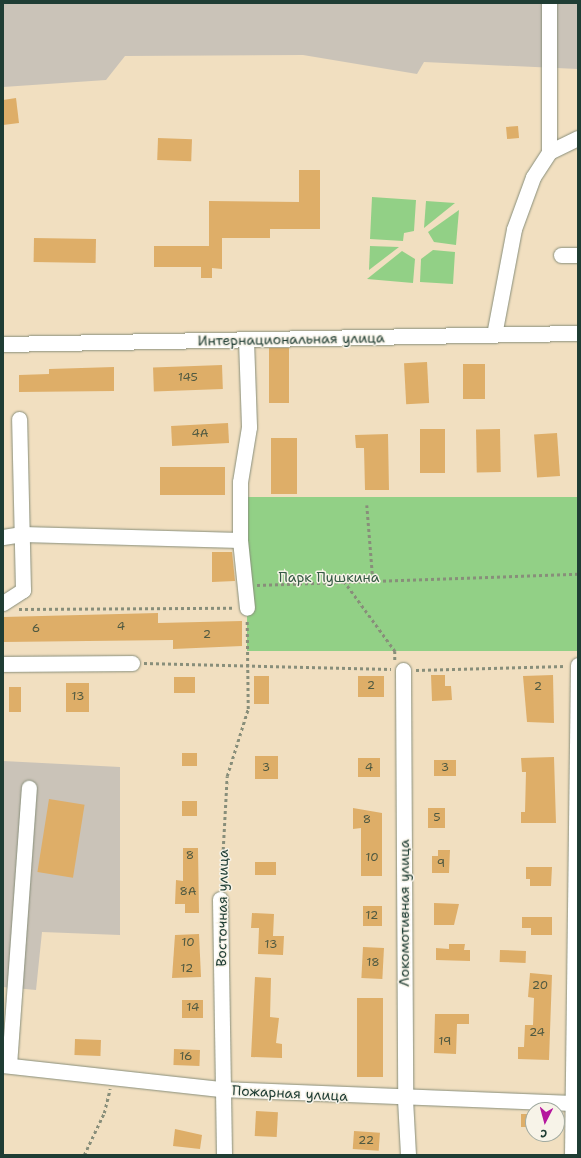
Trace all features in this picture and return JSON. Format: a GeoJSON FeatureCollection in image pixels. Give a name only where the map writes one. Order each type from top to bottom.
{"type":"FeatureCollection","features":[{"type":"Feature","properties":{"kind":"street"},"geometry":{"type":"LineString","coordinates":[[494,335],[514,229],[533,177],[548,152],[550,3]]}},
{"type":"Feature","properties":{"kind":"street"},"geometry":{"type":"LineString","coordinates":[[548,152],[578,138]]}},
{"type":"Feature","properties":{"kind":"street"},"geometry":{"type":"LineString","coordinates":[[561,255],[578,255]]}},
{"type":"Feature","properties":{"kind":"street","name":"Интернациональная улица"},"geometry":{"type":"LineString","coordinates":[[3,344],[578,333]]}},
{"type":"Feature","properties":{"kind":"street"},"geometry":{"type":"LineString","coordinates":[[246,340],[249,427],[240,482],[240,540],[246,585],[247,608]]}},
{"type":"Feature","properties":{"kind":"street"},"geometry":{"type":"LineString","coordinates":[[7,606],[23,590],[19,419]]}},
{"type":"Feature","properties":{"kind":"street"},"geometry":{"type":"LineString","coordinates":[[3,537],[22,534],[240,540]]}},
{"type":"Feature","properties":{"kind":"street"},"geometry":{"type":"LineString","coordinates":[[3,664],[132,663]]}},
{"type":"Feature","properties":{"kind":"street"},"geometry":{"type":"LineString","coordinates":[[572,1155],[574,1103],[578,665]]}},
{"type":"Feature","properties":{"kind":"street","name":"Локомотивная улица"},"geometry":{"type":"LineString","coordinates":[[399,669],[404,1099],[408,1155]]}},
{"type":"Feature","properties":{"kind":"street"},"geometry":{"type":"LineString","coordinates":[[6,1065],[28,788]]}},
{"type":"Feature","properties":{"kind":"street","name":"Восточная улица"},"geometry":{"type":"LineString","coordinates":[[220,899],[224,1155]]}},
{"type":"Feature","properties":{"kind":"street","name":"Пожарная улица"},"geometry":{"type":"LineString","coordinates":[[6,1065],[112,1078],[222,1089],[404,1099],[574,1103]]}},
{"type":"Feature","properties":{"kind":"path"},"geometry":{"type":"LineString","coordinates":[[368,505],[372,580]]}},
{"type":"Feature","properties":{"kind":"path"},"geometry":{"type":"LineString","coordinates":[[246,585],[578,574]]}},
{"type":"Feature","properties":{"kind":"path"},"geometry":{"type":"LineString","coordinates":[[344,581],[395,651],[399,669]]}},
{"type":"Feature","properties":{"kind":"path"},"geometry":{"type":"LineString","coordinates":[[7,606],[247,608]]}},
{"type":"Feature","properties":{"kind":"path","name":"Восточная улица"},"geometry":{"type":"LineString","coordinates":[[220,899],[227,776],[248,708],[247,608]]}},
{"type":"Feature","properties":{"kind":"path"},"geometry":{"type":"LineString","coordinates":[[132,663],[248,664],[399,669],[578,665]]}},
{"type":"Feature","properties":{"kind":"path"},"geometry":{"type":"LineString","coordinates":[[84,1155],[104,1113],[112,1078]]}},
{"type":"Feature","properties":{"kind":"shaded area"},"geometry":{"type":"Polygon","coordinates":[[[3,3],[578,3],[578,69],[424,62],[417,74],[303,55],[125,56],[106,80],[3,87],[3,3]]]}},
{"type":"Feature","properties":{"kind":"shaded area"},"geometry":{"type":"Polygon","coordinates":[[[3,761],[120,767],[120,935],[42,932],[36,990],[3,987],[3,761]]]}},
{"type":"Feature","properties":{"kind":"green space"},"geometry":{"type":"Polygon","coordinates":[[[372,197],[416,200],[414,231],[404,233],[403,241],[370,239],[372,197]]]}},
{"type":"Feature","properties":{"kind":"green space"},"geometry":{"type":"Polygon","coordinates":[[[426,201],[455,203],[424,228],[426,201]]]}},
{"type":"Feature","properties":{"kind":"green space"},"geometry":{"type":"Polygon","coordinates":[[[459,210],[456,245],[434,242],[428,232],[459,210]]]}},
{"type":"Feature","properties":{"kind":"green space"},"geometry":{"type":"Polygon","coordinates":[[[370,246],[399,247],[369,270],[370,246]]]}},
{"type":"Feature","properties":{"kind":"green space"},"geometry":{"type":"Polygon","coordinates":[[[433,250],[455,252],[453,284],[420,282],[421,259],[433,250]]]}},
{"type":"Feature","properties":{"kind":"green space"},"geometry":{"type":"Polygon","coordinates":[[[402,251],[415,259],[413,283],[367,279],[402,251]]]}},
{"type":"Feature","properties":{"kind":"green space","name":"Парк Пушкина"},"geometry":{"type":"Polygon","coordinates":[[[247,497],[578,497],[578,651],[247,651],[247,497]]]}},
{"type":"Feature","properties":{"kind":"building"},"geometry":{"type":"Polygon","coordinates":[[[16,98],[19,123],[3,125],[3,100],[16,98]]]}},
{"type":"Feature","properties":{"kind":"building"},"geometry":{"type":"Polygon","coordinates":[[[518,126],[519,138],[507,139],[506,127],[518,126]]]}},
{"type":"Feature","properties":{"kind":"building"},"geometry":{"type":"Polygon","coordinates":[[[158,138],[192,139],[191,161],[157,160],[158,138]]]}},
{"type":"Feature","properties":{"kind":"building"},"geometry":{"type":"Polygon","coordinates":[[[299,170],[320,170],[320,229],[270,229],[270,238],[222,238],[222,269],[212,268],[212,278],[201,278],[201,267],[154,267],[154,246],[209,246],[209,201],[299,202],[299,170]]]}},
{"type":"Feature","properties":{"kind":"building"},"geometry":{"type":"Polygon","coordinates":[[[34,238],[96,239],[96,263],[34,262],[34,238]]]}},
{"type":"Feature","properties":{"kind":"building"},"geometry":{"type":"Polygon","coordinates":[[[269,348],[289,348],[289,403],[269,403],[269,348]]]}},
{"type":"Feature","properties":{"kind":"building"},"geometry":{"type":"Polygon","coordinates":[[[427,362],[429,403],[406,404],[404,363],[427,362]]]}},
{"type":"Feature","properties":{"kind":"building"},"geometry":{"type":"Polygon","coordinates":[[[463,364],[485,364],[485,399],[463,399],[463,364]]]}},
{"type":"Feature","properties":{"kind":"building"},"geometry":{"type":"Polygon","coordinates":[[[222,365],[223,389],[154,391],[153,367],[222,365]]]}},
{"type":"Feature","properties":{"kind":"building"},"geometry":{"type":"Polygon","coordinates":[[[114,367],[114,391],[19,392],[19,375],[49,374],[49,369],[114,367]]]}},
{"type":"Feature","properties":{"kind":"building"},"geometry":{"type":"Polygon","coordinates":[[[228,423],[229,443],[172,446],[171,426],[228,423]]]}},
{"type":"Feature","properties":{"kind":"building"},"geometry":{"type":"Polygon","coordinates":[[[420,429],[445,429],[445,473],[420,473],[420,429]]]}},
{"type":"Feature","properties":{"kind":"building"},"geometry":{"type":"Polygon","coordinates":[[[476,429],[500,429],[501,472],[477,472],[476,429]]]}},
{"type":"Feature","properties":{"kind":"building"},"geometry":{"type":"Polygon","coordinates":[[[557,433],[560,476],[537,477],[534,435],[557,433]]]}},
{"type":"Feature","properties":{"kind":"building"},"geometry":{"type":"Polygon","coordinates":[[[388,434],[389,490],[365,490],[364,448],[356,448],[355,435],[388,434]]]}},
{"type":"Feature","properties":{"kind":"building"},"geometry":{"type":"Polygon","coordinates":[[[271,438],[297,438],[297,494],[271,494],[271,438]]]}},
{"type":"Feature","properties":{"kind":"building"},"geometry":{"type":"Polygon","coordinates":[[[160,467],[225,467],[225,495],[160,495],[160,467]]]}},
{"type":"Feature","properties":{"kind":"building"},"geometry":{"type":"Polygon","coordinates":[[[212,552],[232,552],[235,581],[212,582],[212,552]]]}},
{"type":"Feature","properties":{"kind":"building"},"geometry":{"type":"Polygon","coordinates":[[[158,613],[158,623],[242,621],[242,646],[173,649],[173,640],[3,642],[3,617],[158,613]]]}},
{"type":"Feature","properties":{"kind":"building"},"geometry":{"type":"Polygon","coordinates":[[[431,675],[445,675],[445,686],[451,686],[452,700],[432,701],[431,675]]]}},
{"type":"Feature","properties":{"kind":"building"},"geometry":{"type":"Polygon","coordinates":[[[553,675],[554,723],[527,722],[523,676],[553,675]]]}},
{"type":"Feature","properties":{"kind":"building"},"geometry":{"type":"Polygon","coordinates":[[[254,676],[269,676],[269,704],[254,704],[254,676]]]}},
{"type":"Feature","properties":{"kind":"building"},"geometry":{"type":"Polygon","coordinates":[[[358,676],[384,676],[384,697],[358,697],[358,676]]]}},
{"type":"Feature","properties":{"kind":"building"},"geometry":{"type":"Polygon","coordinates":[[[174,677],[195,677],[195,693],[174,693],[174,677]]]}},
{"type":"Feature","properties":{"kind":"building"},"geometry":{"type":"Polygon","coordinates":[[[66,683],[89,683],[89,712],[66,712],[66,683]]]}},
{"type":"Feature","properties":{"kind":"building"},"geometry":{"type":"Polygon","coordinates":[[[9,687],[21,687],[21,712],[9,712],[9,687]]]}},
{"type":"Feature","properties":{"kind":"building"},"geometry":{"type":"Polygon","coordinates":[[[182,753],[197,753],[197,766],[182,766],[182,753]]]}},
{"type":"Feature","properties":{"kind":"building"},"geometry":{"type":"Polygon","coordinates":[[[255,756],[278,756],[278,779],[255,779],[255,756]]]}},
{"type":"Feature","properties":{"kind":"building"},"geometry":{"type":"Polygon","coordinates":[[[554,757],[556,823],[521,823],[521,812],[525,812],[526,772],[522,772],[521,758],[554,757]]]}},
{"type":"Feature","properties":{"kind":"building"},"geometry":{"type":"Polygon","coordinates":[[[358,758],[380,758],[380,777],[358,777],[358,758]]]}},
{"type":"Feature","properties":{"kind":"building"},"geometry":{"type":"Polygon","coordinates":[[[434,760],[456,760],[456,776],[434,776],[434,760]]]}},
{"type":"Feature","properties":{"kind":"building"},"geometry":{"type":"Polygon","coordinates":[[[49,799],[85,805],[73,878],[37,872],[49,799]]]}},
{"type":"Feature","properties":{"kind":"building"},"geometry":{"type":"Polygon","coordinates":[[[182,801],[197,801],[197,816],[182,816],[182,801]]]}},
{"type":"Feature","properties":{"kind":"building"},"geometry":{"type":"Polygon","coordinates":[[[353,808],[382,813],[382,876],[361,876],[361,828],[353,829],[353,808]]]}},
{"type":"Feature","properties":{"kind":"building"},"geometry":{"type":"Polygon","coordinates":[[[428,808],[445,808],[445,828],[428,828],[428,808]]]}},
{"type":"Feature","properties":{"kind":"building"},"geometry":{"type":"Polygon","coordinates":[[[183,848],[198,848],[199,913],[185,913],[185,904],[175,904],[176,880],[183,881],[183,848]]]}},
{"type":"Feature","properties":{"kind":"building"},"geometry":{"type":"Polygon","coordinates":[[[438,850],[450,850],[449,873],[432,873],[432,856],[438,856],[438,850]]]}},
{"type":"Feature","properties":{"kind":"building"},"geometry":{"type":"Polygon","coordinates":[[[255,862],[276,862],[276,875],[255,875],[255,862]]]}},
{"type":"Feature","properties":{"kind":"building"},"geometry":{"type":"Polygon","coordinates":[[[526,867],[552,867],[551,886],[530,886],[530,879],[526,879],[526,867]]]}},
{"type":"Feature","properties":{"kind":"building"},"geometry":{"type":"Polygon","coordinates":[[[434,903],[459,904],[454,925],[434,925],[434,903]]]}},
{"type":"Feature","properties":{"kind":"building"},"geometry":{"type":"Polygon","coordinates":[[[363,906],[382,906],[382,926],[363,926],[363,906]]]}},
{"type":"Feature","properties":{"kind":"building"},"geometry":{"type":"Polygon","coordinates":[[[252,913],[274,914],[273,936],[284,936],[283,955],[258,954],[259,928],[251,928],[252,913]]]}},
{"type":"Feature","properties":{"kind":"building"},"geometry":{"type":"Polygon","coordinates":[[[522,917],[552,917],[552,935],[531,935],[531,928],[522,928],[522,917]]]}},
{"type":"Feature","properties":{"kind":"building"},"geometry":{"type":"Polygon","coordinates":[[[199,934],[201,977],[172,978],[175,935],[199,934]]]}},
{"type":"Feature","properties":{"kind":"building"},"geometry":{"type":"Polygon","coordinates":[[[449,944],[465,944],[464,950],[470,950],[470,961],[436,960],[436,948],[449,949],[449,944]]]}},
{"type":"Feature","properties":{"kind":"building"},"geometry":{"type":"Polygon","coordinates":[[[363,947],[384,948],[382,979],[361,978],[363,947]]]}},
{"type":"Feature","properties":{"kind":"building"},"geometry":{"type":"Polygon","coordinates":[[[500,950],[526,951],[526,963],[500,962],[500,950]]]}},
{"type":"Feature","properties":{"kind":"building"},"geometry":{"type":"Polygon","coordinates":[[[530,973],[552,975],[549,1060],[518,1059],[518,1047],[524,1047],[525,1025],[533,1025],[534,998],[528,997],[530,973]]]}},
{"type":"Feature","properties":{"kind":"building"},"geometry":{"type":"Polygon","coordinates":[[[255,977],[271,978],[270,1017],[279,1018],[276,1043],[282,1044],[282,1058],[251,1057],[255,977]]]}},
{"type":"Feature","properties":{"kind":"building"},"geometry":{"type":"Polygon","coordinates":[[[357,998],[383,998],[383,1077],[357,1077],[357,998]]]}},
{"type":"Feature","properties":{"kind":"building"},"geometry":{"type":"Polygon","coordinates":[[[182,1000],[203,1000],[203,1018],[182,1018],[182,1000]]]}},
{"type":"Feature","properties":{"kind":"building"},"geometry":{"type":"Polygon","coordinates":[[[435,1014],[469,1014],[469,1024],[457,1024],[456,1054],[434,1053],[435,1014]]]}},
{"type":"Feature","properties":{"kind":"building"},"geometry":{"type":"Polygon","coordinates":[[[75,1039],[101,1040],[100,1056],[74,1055],[75,1039]]]}},
{"type":"Feature","properties":{"kind":"building"},"geometry":{"type":"Polygon","coordinates":[[[174,1049],[200,1050],[199,1066],[173,1065],[174,1049]]]}},
{"type":"Feature","properties":{"kind":"building"},"geometry":{"type":"Polygon","coordinates":[[[256,1111],[278,1112],[277,1137],[255,1136],[256,1111]]]}},
{"type":"Feature","properties":{"kind":"building"},"geometry":{"type":"Polygon","coordinates":[[[521,1114],[525,1114],[525,1127],[521,1127],[521,1114]]]}},
{"type":"Feature","properties":{"kind":"building"},"geometry":{"type":"Polygon","coordinates":[[[175,1129],[202,1135],[200,1149],[173,1146],[175,1129]]]}},
{"type":"Feature","properties":{"kind":"building"},"geometry":{"type":"Polygon","coordinates":[[[354,1131],[380,1133],[379,1151],[353,1149],[354,1131]]]}}]}
